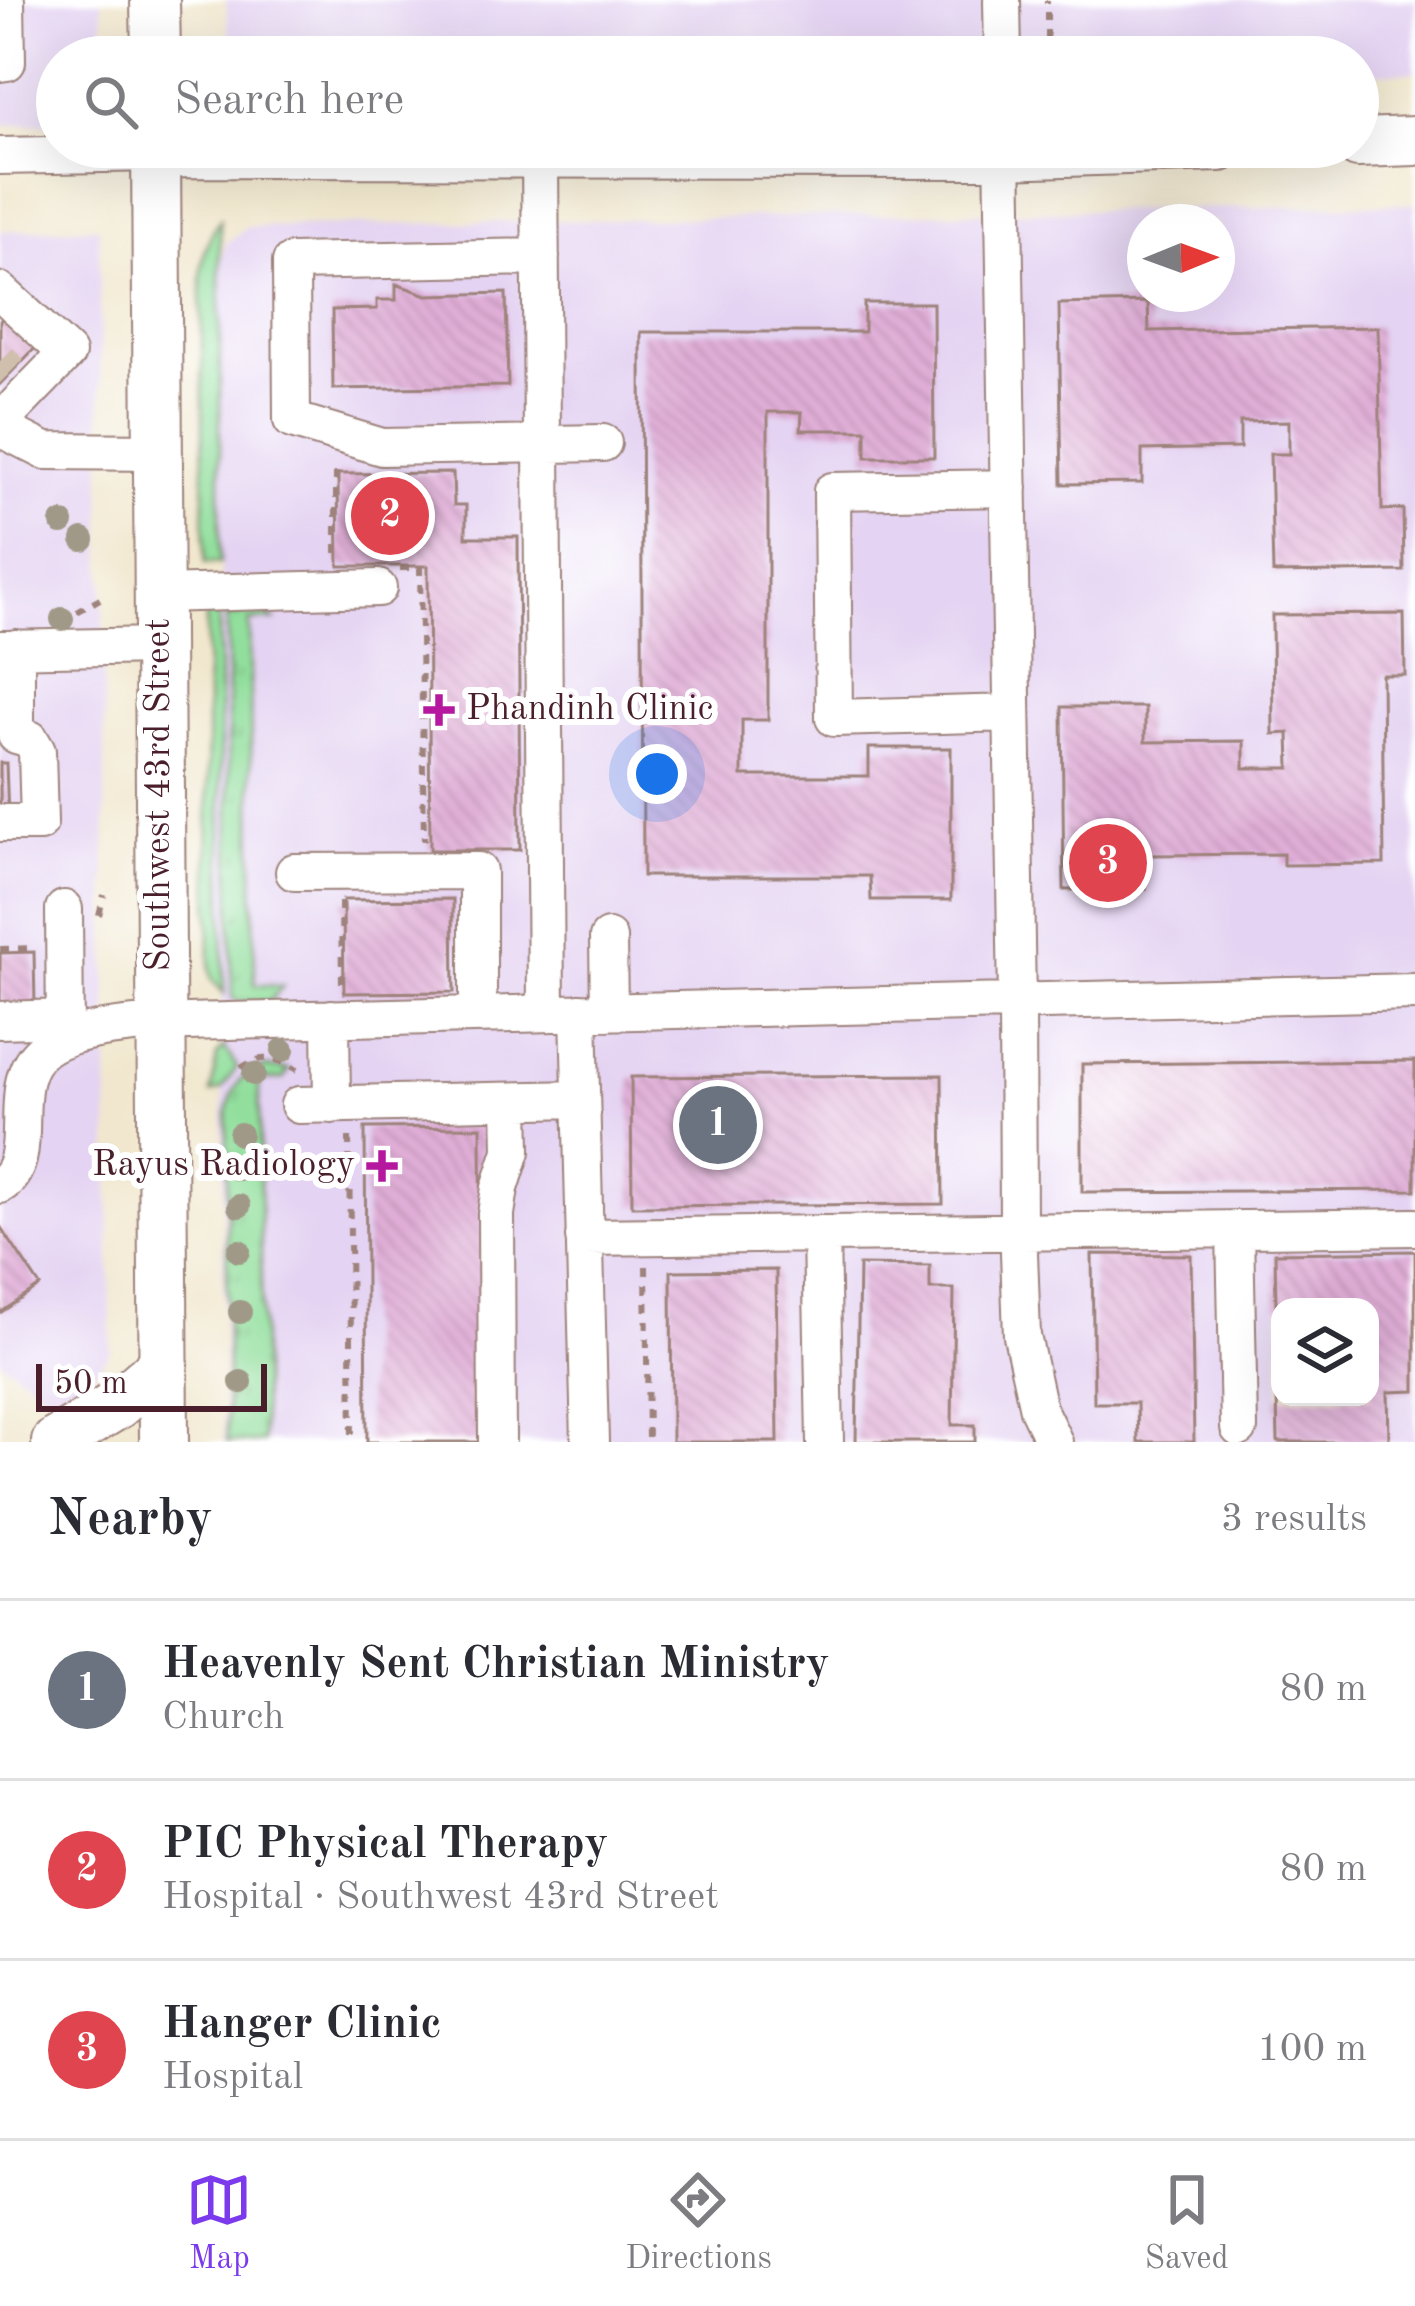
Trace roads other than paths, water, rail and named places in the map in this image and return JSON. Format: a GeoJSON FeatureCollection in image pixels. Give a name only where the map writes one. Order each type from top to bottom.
{"type":"FeatureCollection","features":[{"type":"Feature","properties":{"kind":"main road"},"geometry":{"type":"LineString","coordinates":[[155,0],[155,36]]}},
{"type":"Feature","properties":{"kind":"main road"},"geometry":{"type":"LineString","coordinates":[[1379,142],[1415,141]]}},
{"type":"Feature","properties":{"kind":"main road","name":"Southwest 43rd Street"},"geometry":{"type":"LineString","coordinates":[[156,168],[164,1442]]}},
{"type":"Feature","properties":{"kind":"main road"},"geometry":{"type":"LineString","coordinates":[[56,1442],[136,1392],[164,1364]]}},
{"type":"Feature","properties":{"kind":"street"},"geometry":{"type":"LineString","coordinates":[[0,62],[7,62],[6,0]]}},
{"type":"Feature","properties":{"kind":"street"},"geometry":{"type":"LineString","coordinates":[[1002,0],[1003,36]]}},
{"type":"Feature","properties":{"kind":"street"},"geometry":{"type":"LineString","coordinates":[[0,156],[36,155]]}},
{"type":"Feature","properties":{"kind":"street"},"geometry":{"type":"LineString","coordinates":[[540,168],[542,444],[578,1012],[590,1442]]}},
{"type":"Feature","properties":{"kind":"street"},"geometry":{"type":"LineString","coordinates":[[1003,168],[1022,1336],[1038,1409],[1054,1442]]}},
{"type":"Feature","properties":{"kind":"street"},"geometry":{"type":"LineString","coordinates":[[541,257],[291,262],[292,420],[382,447],[603,443]]}},
{"type":"Feature","properties":{"kind":"street"},"geometry":{"type":"LineString","coordinates":[[0,291],[67,353],[21,381],[0,425],[45,451],[158,452]]}},
{"type":"Feature","properties":{"kind":"street"},"geometry":{"type":"LineString","coordinates":[[1009,488],[832,491],[834,718],[1012,713]]}},
{"type":"Feature","properties":{"kind":"street"},"geometry":{"type":"LineString","coordinates":[[159,594],[389,578]]}},
{"type":"Feature","properties":{"kind":"street"},"geometry":{"type":"LineString","coordinates":[[0,823],[39,823],[37,751],[30,740],[16,735],[8,648],[159,646]]}},
{"type":"Feature","properties":{"kind":"street"},"geometry":{"type":"LineString","coordinates":[[0,743],[37,751]]}},
{"type":"Feature","properties":{"kind":"street"},"geometry":{"type":"LineString","coordinates":[[294,872],[478,871],[478,1015]]}},
{"type":"Feature","properties":{"kind":"street"},"geometry":{"type":"LineString","coordinates":[[0,1185],[9,1180],[18,1162],[24,1078],[17,1059],[47,1046],[65,1028],[64,909]]}},
{"type":"Feature","properties":{"kind":"street"},"geometry":{"type":"LineString","coordinates":[[578,1012],[608,938]]}},
{"type":"Feature","properties":{"kind":"street"},"geometry":{"type":"LineString","coordinates":[[0,1020],[106,1028],[337,1018],[1415,992]]}},
{"type":"Feature","properties":{"kind":"street"},"geometry":{"type":"LineString","coordinates":[[337,1018],[326,1109],[581,1100]]}},
{"type":"Feature","properties":{"kind":"street"},"geometry":{"type":"LineString","coordinates":[[497,1442],[496,1214],[512,1150],[511,1101]]}},
{"type":"Feature","properties":{"kind":"street"},"geometry":{"type":"LineString","coordinates":[[584,1237],[1415,1227]]}},
{"type":"Feature","properties":{"kind":"street"},"geometry":{"type":"LineString","coordinates":[[1235,1229],[1239,1428]]}},
{"type":"Feature","properties":{"kind":"street"},"geometry":{"type":"LineString","coordinates":[[820,1234],[825,1442]]}},
{"type":"Feature","properties":{"kind":"tunnel"},"geometry":{"type":"LineString","coordinates":[[0,361],[11,372]]}},
{"type":"Feature","properties":{"kind":"place","name":"PIC Physical Therapy"},"geometry":{"type":"Point","coordinates":[390,516]}},
{"type":"Feature","properties":{"kind":"place","name":"Phandinh Clinic"},"geometry":{"type":"Point","coordinates":[439,710]}},
{"type":"Feature","properties":{"kind":"place","name":"Hanger Clinic"},"geometry":{"type":"Point","coordinates":[1108,863]}},
{"type":"Feature","properties":{"kind":"place","name":"Heavenly Sent Christian Ministry"},"geometry":{"type":"Point","coordinates":[718,1125]}},
{"type":"Feature","properties":{"kind":"place","name":"Rayus Radiology"},"geometry":{"type":"Point","coordinates":[382,1166]}}]}
